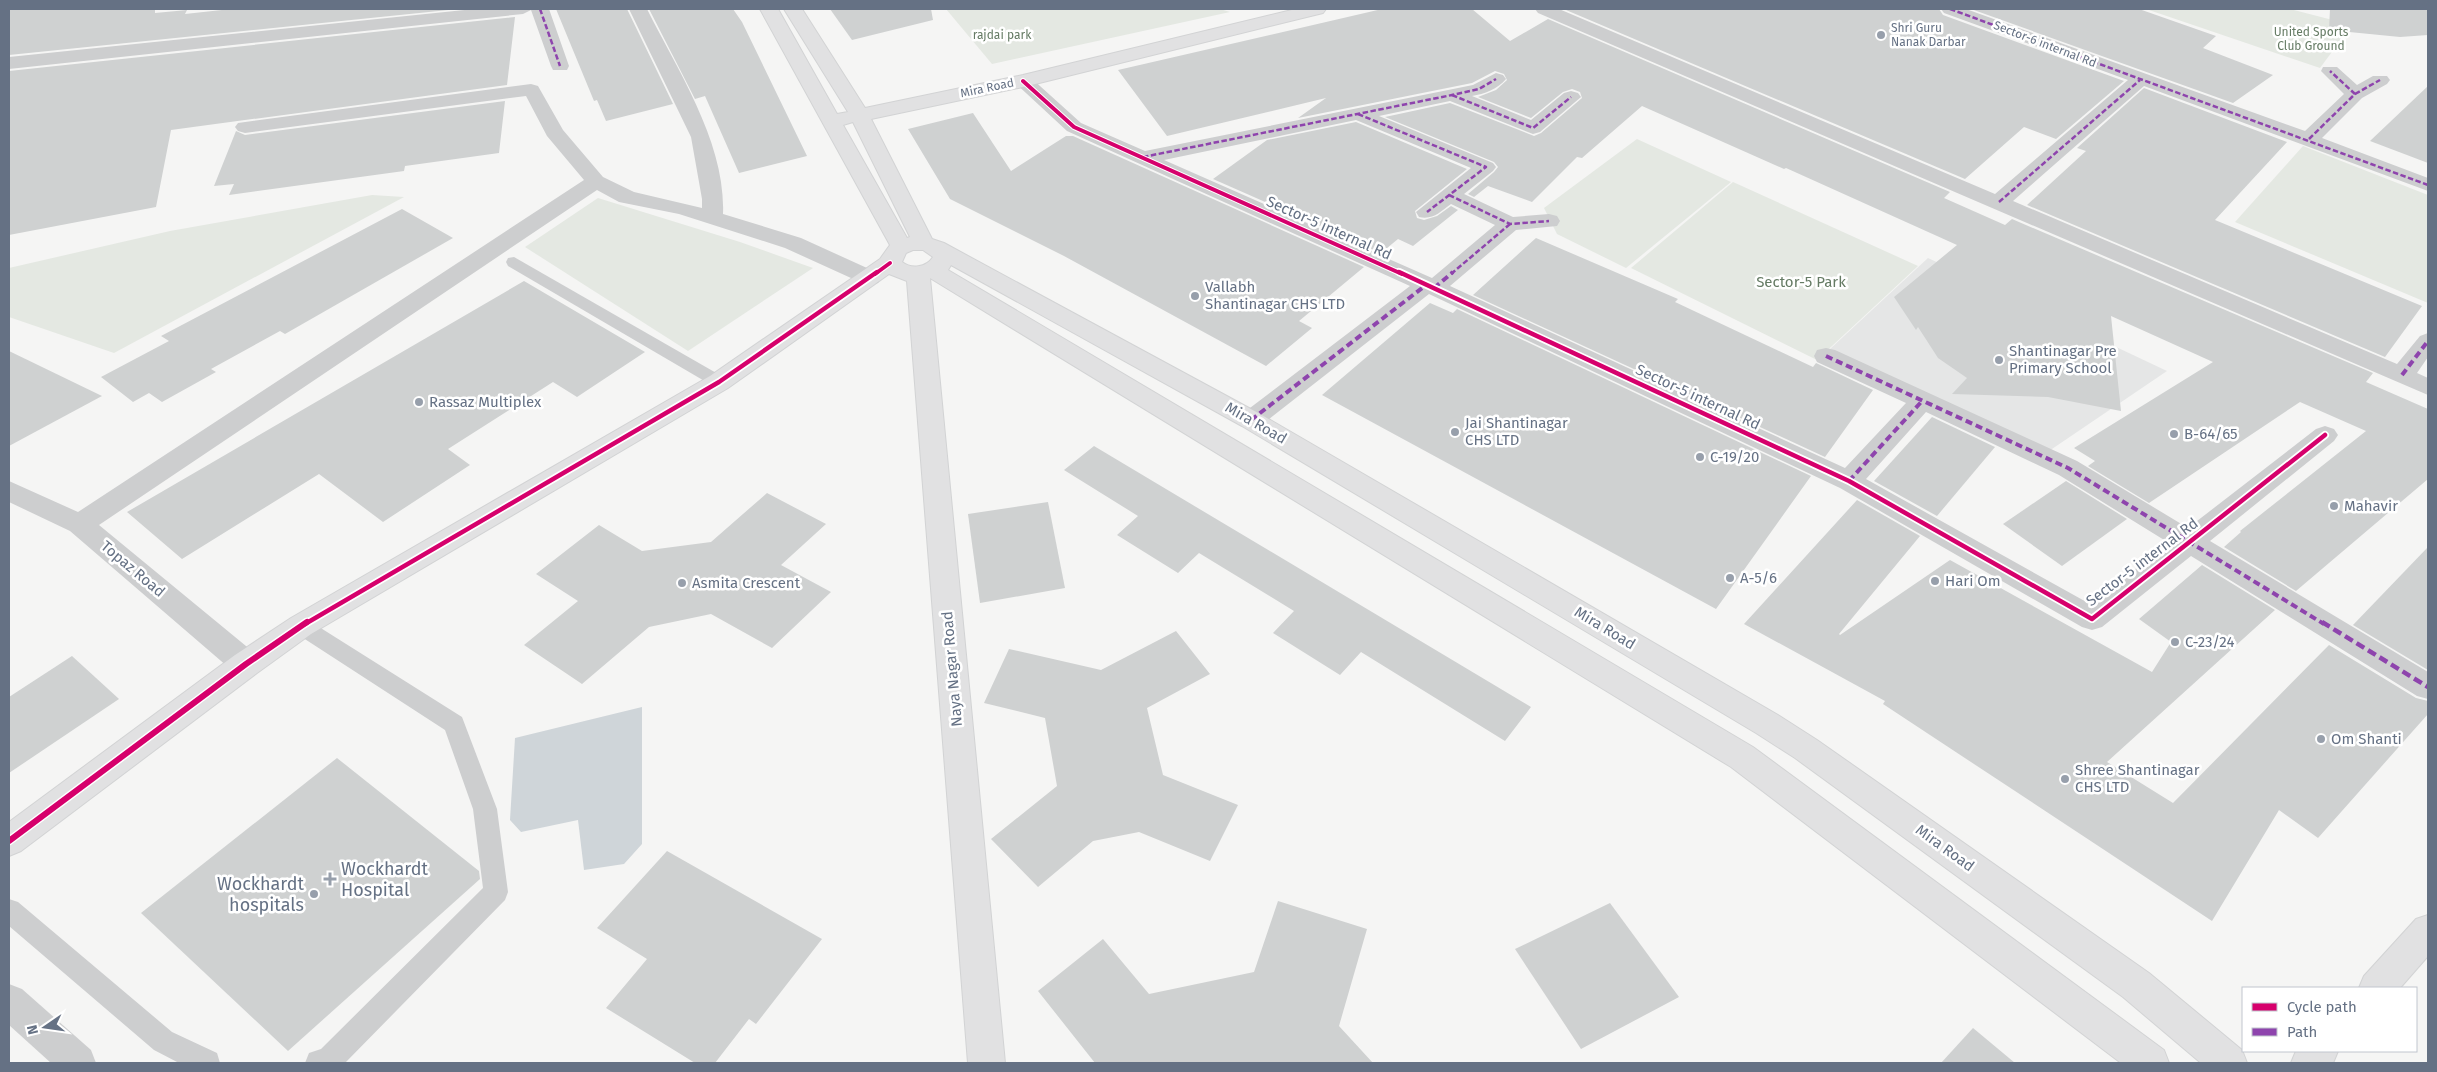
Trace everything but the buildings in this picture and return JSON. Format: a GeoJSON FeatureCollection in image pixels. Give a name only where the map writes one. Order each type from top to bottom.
{"type":"FeatureCollection","features":[{"type":"Feature","properties":{"kind":"main road"},"geometry":{"type":"LineString","coordinates":[[769,9],[832,121],[887,262]]}},
{"type":"Feature","properties":{"kind":"main road"},"geometry":{"type":"LineString","coordinates":[[9,841],[246,664],[301,626],[719,382],[887,262],[929,260],[860,114],[793,9]]}},
{"type":"Feature","properties":{"kind":"main road","name":"Mira Road"},"geometry":{"type":"LineString","coordinates":[[832,121],[1023,81],[1317,9]]}},
{"type":"Feature","properties":{"kind":"main road","name":"Mira Road"},"geometry":{"type":"LineString","coordinates":[[887,262],[895,270],[905,274],[929,260]]}},
{"type":"Feature","properties":{"kind":"main road","name":"Mira Road"},"geometry":{"type":"LineString","coordinates":[[929,260],[1251,420],[1806,749],[2136,986],[2229,1063]]}},
{"type":"Feature","properties":{"kind":"main road","name":"Mira Road"},"geometry":{"type":"LineString","coordinates":[[929,260],[1742,757],[2151,1063]]}},
{"type":"Feature","properties":{"kind":"main road","name":"Naya Nagar Road"},"geometry":{"type":"LineString","coordinates":[[929,260],[986,1063]]}},
{"type":"Feature","properties":{"kind":"main road"},"geometry":{"type":"LineString","coordinates":[[2378,987],[2428,932]]}},
{"type":"Feature","properties":{"kind":"main road"},"geometry":{"type":"LineString","coordinates":[[2309,1063],[2319,1052]]}},
{"type":"Feature","properties":{"kind":"street"},"geometry":{"type":"LineString","coordinates":[[9,63],[523,9]]}},
{"type":"Feature","properties":{"kind":"street"},"geometry":{"type":"LineString","coordinates":[[540,9],[560,66]]}},
{"type":"Feature","properties":{"kind":"street"},"geometry":{"type":"LineString","coordinates":[[638,9],[701,136],[713,198],[712,218]]}},
{"type":"Feature","properties":{"kind":"street"},"geometry":{"type":"LineString","coordinates":[[1544,9],[2428,386]]}},
{"type":"Feature","properties":{"kind":"street","name":"Sector-6 internal Rd"},"geometry":{"type":"LineString","coordinates":[[1950,9],[2140,80],[2310,139],[2428,185]]}},
{"type":"Feature","properties":{"kind":"street"},"geometry":{"type":"LineString","coordinates":[[2330,71],[2355,94]]}},
{"type":"Feature","properties":{"kind":"street"},"geometry":{"type":"LineString","coordinates":[[1141,158],[1479,89],[1496,79]]}},
{"type":"Feature","properties":{"kind":"street"},"geometry":{"type":"LineString","coordinates":[[1999,202],[2140,80]]}},
{"type":"Feature","properties":{"kind":"street"},"geometry":{"type":"LineString","coordinates":[[2310,139],[2355,94],[2380,80]]}},
{"type":"Feature","properties":{"kind":"street","name":"Sector-5 internal Rd"},"geometry":{"type":"LineString","coordinates":[[1023,81],[1074,128],[1430,286],[1849,481],[2092,618],[2325,435]]}},
{"type":"Feature","properties":{"kind":"street"},"geometry":{"type":"LineString","coordinates":[[245,127],[530,90],[538,100],[554,132],[596,181],[627,197],[712,218],[793,243],[887,262]]}},
{"type":"Feature","properties":{"kind":"street"},"geometry":{"type":"LineString","coordinates":[[1452,95],[1533,128],[1571,97]]}},
{"type":"Feature","properties":{"kind":"street"},"geometry":{"type":"LineString","coordinates":[[1358,114],[1486,166],[1428,212]]}},
{"type":"Feature","properties":{"kind":"street"},"geometry":{"type":"LineString","coordinates":[[80,524],[596,181]]}},
{"type":"Feature","properties":{"kind":"street"},"geometry":{"type":"LineString","coordinates":[[1449,195],[1510,224],[1549,220]]}},
{"type":"Feature","properties":{"kind":"street"},"geometry":{"type":"LineString","coordinates":[[1251,420],[1510,224]]}},
{"type":"Feature","properties":{"kind":"street"},"geometry":{"type":"LineString","coordinates":[[2402,375],[2428,341]]}},
{"type":"Feature","properties":{"kind":"street","name":"Sector-5 internal Rd"},"geometry":{"type":"LineString","coordinates":[[1826,356],[2068,468],[2428,687]]}},
{"type":"Feature","properties":{"kind":"street"},"geometry":{"type":"LineString","coordinates":[[1849,481],[1923,400]]}},
{"type":"Feature","properties":{"kind":"street","name":"Topaz Road"},"geometry":{"type":"LineString","coordinates":[[9,491],[80,524],[246,664]]}},
{"type":"Feature","properties":{"kind":"street"},"geometry":{"type":"LineString","coordinates":[[9,1001],[78,1063]]}},
{"type":"Feature","properties":{"kind":"lane"},"geometry":{"type":"LineString","coordinates":[[514,262],[719,382]]}},
{"type":"Feature","properties":{"kind":"lane"},"geometry":{"type":"LineString","coordinates":[[301,626],[454,724],[485,809],[496,892],[330,1059],[319,1063]]}},
{"type":"Feature","properties":{"kind":"lane"},"geometry":{"type":"LineString","coordinates":[[9,910],[163,1041],[207,1063]]}},
{"type":"Feature","properties":{"kind":"shaded area","name":"Shantinagar Pre Primary School"},"geometry":{"type":"Polygon","coordinates":[[[1928,258],[2167,371],[2049,451],[1830,349],[1928,258]]]}},
{"type":"Feature","properties":{"kind":"shaded area"},"geometry":{"type":"Polygon","coordinates":[[[642,707],[642,844],[624,864],[584,870],[578,820],[521,832],[510,820],[515,738],[642,707]]]}},
{"type":"Feature","properties":{"kind":"green space","name":"rajdai park"},"geometry":{"type":"Polygon","coordinates":[[[946,9],[1220,9],[1230,12],[992,64],[946,9]]]}},
{"type":"Feature","properties":{"kind":"green space","name":"United Sports Club Ground"},"geometry":{"type":"Polygon","coordinates":[[[2146,9],[2290,9],[2352,25],[2320,68],[2146,9]]]}},
{"type":"Feature","properties":{"kind":"green space"},"geometry":{"type":"Polygon","coordinates":[[[1637,139],[1731,182],[1626,268],[1557,234],[1544,208],[1637,139]]]}},
{"type":"Feature","properties":{"kind":"green space"},"geometry":{"type":"Polygon","coordinates":[[[2303,146],[2428,195],[2428,303],[2235,222],[2303,146]]]}},
{"type":"Feature","properties":{"kind":"green space","name":"Sector-5 Park"},"geometry":{"type":"Polygon","coordinates":[[[1733,182],[1918,266],[1817,360],[1631,268],[1733,182]]]}},
{"type":"Feature","properties":{"kind":"green space"},"geometry":{"type":"Polygon","coordinates":[[[372,195],[404,197],[114,353],[9,317],[9,268],[170,231],[372,195]]]}},
{"type":"Feature","properties":{"kind":"green space"},"geometry":{"type":"Polygon","coordinates":[[[598,198],[740,242],[813,268],[688,351],[525,247],[598,198]]]}},
{"type":"Feature","properties":{"kind":"marked path"},"geometry":{"type":"LineString","coordinates":[[540,9],[560,66]]}},
{"type":"Feature","properties":{"kind":"marked path"},"geometry":{"type":"LineString","coordinates":[[1950,9],[2428,185]]}},
{"type":"Feature","properties":{"kind":"marked path"},"geometry":{"type":"LineString","coordinates":[[2309,139],[2355,94],[2330,71]]}},
{"type":"Feature","properties":{"kind":"marked path"},"geometry":{"type":"LineString","coordinates":[[1143,157],[1452,95],[1479,89],[1496,79]]}},
{"type":"Feature","properties":{"kind":"marked path"},"geometry":{"type":"LineString","coordinates":[[1999,202],[2140,80]]}},
{"type":"Feature","properties":{"kind":"marked path"},"geometry":{"type":"LineString","coordinates":[[2355,94],[2380,80]]}},
{"type":"Feature","properties":{"kind":"marked path"},"geometry":{"type":"LineString","coordinates":[[1452,95],[1533,128],[1571,97]]}},
{"type":"Feature","properties":{"kind":"marked path"},"geometry":{"type":"LineString","coordinates":[[1358,114],[1486,167],[1427,212]]}},
{"type":"Feature","properties":{"kind":"marked path"},"geometry":{"type":"LineString","coordinates":[[1449,195],[1510,224],[1549,221]]}},
{"type":"Feature","properties":{"kind":"marked path"},"geometry":{"type":"LineString","coordinates":[[1434,288],[1510,224]]}},
{"type":"Feature","properties":{"kind":"marked path"},"geometry":{"type":"LineString","coordinates":[[1251,420],[1426,285]]}},
{"type":"Feature","properties":{"kind":"marked path"},"geometry":{"type":"LineString","coordinates":[[2402,375],[2428,341]]}},
{"type":"Feature","properties":{"kind":"marked path"},"geometry":{"type":"LineString","coordinates":[[1826,356],[2068,468],[2428,687]]}},
{"type":"Feature","properties":{"kind":"marked path"},"geometry":{"type":"LineString","coordinates":[[1849,481],[1923,400]]}},
{"type":"Feature","properties":{"kind":"cycle path"},"geometry":{"type":"LineString","coordinates":[[1023,81],[1074,127],[1434,288],[1849,481],[2092,619],[2325,435]]}},
{"type":"Feature","properties":{"kind":"cycle path"},"geometry":{"type":"LineString","coordinates":[[9,841],[246,664],[301,626],[719,382],[890,263]]}},
{"type":"Feature","properties":{"kind":"place","name":"Shri Guru Nanak Darbar"},"geometry":{"type":"Point","coordinates":[1881,35]}},
{"type":"Feature","properties":{"kind":"place","name":"Vallabh Shantinagar CHS LTD"},"geometry":{"type":"Point","coordinates":[1195,296]}},
{"type":"Feature","properties":{"kind":"place","name":"Shantinagar Pre Primary School"},"geometry":{"type":"Point","coordinates":[1999,360]}},
{"type":"Feature","properties":{"kind":"place","name":"Rassaz Multiplex"},"geometry":{"type":"Point","coordinates":[419,402]}},
{"type":"Feature","properties":{"kind":"place","name":"Jai Shantinagar CHS LTD"},"geometry":{"type":"Point","coordinates":[1455,432]}},
{"type":"Feature","properties":{"kind":"place","name":"B-64/65"},"geometry":{"type":"Point","coordinates":[2174,434]}},
{"type":"Feature","properties":{"kind":"place","name":"C-19/20"},"geometry":{"type":"Point","coordinates":[1700,457]}},
{"type":"Feature","properties":{"kind":"place","name":"Mahavir"},"geometry":{"type":"Point","coordinates":[2334,506]}},
{"type":"Feature","properties":{"kind":"place","name":"A-5/6"},"geometry":{"type":"Point","coordinates":[1730,578]}},
{"type":"Feature","properties":{"kind":"place","name":"Hari Om"},"geometry":{"type":"Point","coordinates":[1935,581]}},
{"type":"Feature","properties":{"kind":"place","name":"Asmita Crescent"},"geometry":{"type":"Point","coordinates":[682,583]}},
{"type":"Feature","properties":{"kind":"place","name":"C-23/24"},"geometry":{"type":"Point","coordinates":[2175,642]}},
{"type":"Feature","properties":{"kind":"place","name":"Om Shanti"},"geometry":{"type":"Point","coordinates":[2321,739]}},
{"type":"Feature","properties":{"kind":"place","name":"Shree Shantinagar CHS LTD"},"geometry":{"type":"Point","coordinates":[2065,779]}},
{"type":"Feature","properties":{"kind":"place","name":"Wockhardt Hospital"},"geometry":{"type":"Point","coordinates":[330,879]}},
{"type":"Feature","properties":{"kind":"place","name":"Wockhardt hospitals"},"geometry":{"type":"Point","coordinates":[314,894]}}]}
